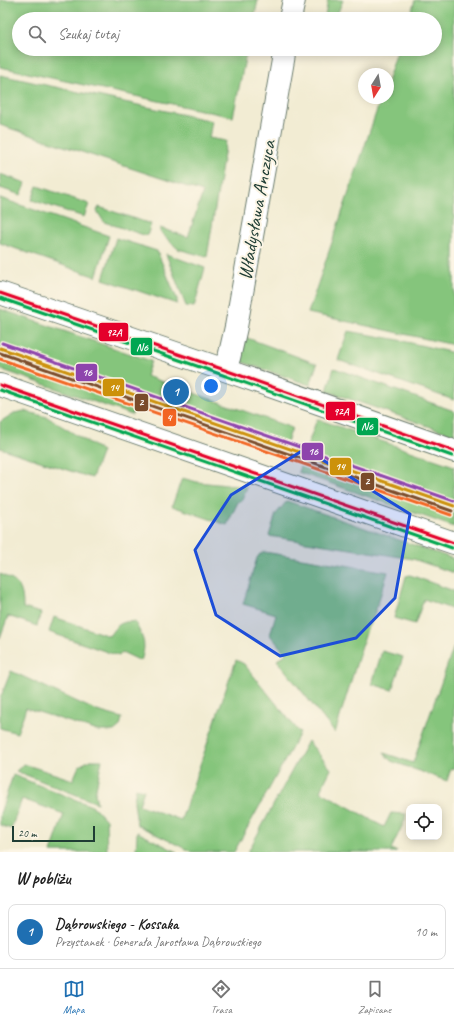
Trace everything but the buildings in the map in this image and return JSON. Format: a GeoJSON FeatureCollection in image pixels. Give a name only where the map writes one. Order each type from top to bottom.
{"type":"FeatureCollection","features":[{"type":"Feature","properties":{"kind":"main road"},"geometry":{"type":"LineString","coordinates":[[291,12],[294,0]]}},
{"type":"Feature","properties":{"kind":"main road","name":"Władysława Anczyca"},"geometry":{"type":"LineString","coordinates":[[222,369],[229,358],[236,327],[284,56]]}},
{"type":"Feature","properties":{"kind":"main road"},"geometry":{"type":"LineString","coordinates":[[0,293],[454,451]]}},
{"type":"Feature","properties":{"kind":"main road"},"geometry":{"type":"LineString","coordinates":[[0,385],[454,543]]}},
{"type":"Feature","properties":{"kind":"highlighted area"},"geometry":{"type":"Polygon","coordinates":[[[305,449],[410,514],[395,598],[356,638],[280,656],[216,615],[195,550],[231,495],[305,449]]]}},
{"type":"Feature","properties":{"kind":"green space"},"geometry":{"type":"Polygon","coordinates":[[[0,0],[258,0],[255,12],[12,12],[12,56],[246,56],[233,117],[0,67],[0,0]]]}},
{"type":"Feature","properties":{"kind":"green space"},"geometry":{"type":"Polygon","coordinates":[[[328,0],[343,0],[338,12],[326,12],[328,0]]]}},
{"type":"Feature","properties":{"kind":"green space"},"geometry":{"type":"Polygon","coordinates":[[[415,0],[454,0],[454,328],[451,337],[454,338],[454,345],[308,313],[379,104],[394,104],[394,68],[392,68],[396,56],[442,56],[442,12],[411,12],[415,0]]]}},
{"type":"Feature","properties":{"kind":"green space"},"geometry":{"type":"Polygon","coordinates":[[[0,75],[212,121],[209,138],[226,141],[207,257],[178,249],[160,232],[160,228],[188,237],[203,192],[0,125],[0,75]]]}},
{"type":"Feature","properties":{"kind":"green space"},"geometry":{"type":"Polygon","coordinates":[[[0,174],[26,183],[21,195],[0,188],[0,174]]]}},
{"type":"Feature","properties":{"kind":"green space"},"geometry":{"type":"Polygon","coordinates":[[[37,186],[89,204],[84,217],[32,200],[37,186]]]}},
{"type":"Feature","properties":{"kind":"green space"},"geometry":{"type":"Polygon","coordinates":[[[0,198],[109,236],[96,277],[0,243],[0,198]]]}},
{"type":"Feature","properties":{"kind":"green space"},"geometry":{"type":"Polygon","coordinates":[[[99,207],[151,224],[147,236],[104,222],[97,211],[99,207]]]}},
{"type":"Feature","properties":{"kind":"green space"},"geometry":{"type":"Polygon","coordinates":[[[116,238],[157,251],[177,299],[177,304],[103,279],[116,238]]]}},
{"type":"Feature","properties":{"kind":"green space"},"geometry":{"type":"Polygon","coordinates":[[[166,254],[205,268],[194,307],[186,306],[166,254]]]}},
{"type":"Feature","properties":{"kind":"green space"},"geometry":{"type":"Polygon","coordinates":[[[0,309],[151,361],[146,376],[292,428],[284,450],[137,400],[132,415],[0,369],[0,309]]]}},
{"type":"Feature","properties":{"kind":"green space"},"geometry":{"type":"Polygon","coordinates":[[[348,331],[394,339],[454,353],[454,400],[338,360],[348,331]]]}},
{"type":"Feature","properties":{"kind":"green space"},"geometry":{"type":"Polygon","coordinates":[[[242,336],[317,364],[310,385],[242,362],[240,348],[242,336]]]}},
{"type":"Feature","properties":{"kind":"green space"},"geometry":{"type":"Polygon","coordinates":[[[334,368],[454,411],[454,435],[327,391],[334,368]]]}},
{"type":"Feature","properties":{"kind":"green space"},"geometry":{"type":"Polygon","coordinates":[[[24,411],[47,417],[102,451],[92,478],[0,448],[0,422],[14,413],[24,411]]]}},
{"type":"Feature","properties":{"kind":"green space"},"geometry":{"type":"Polygon","coordinates":[[[317,419],[454,466],[454,527],[298,472],[317,419]]]}},
{"type":"Feature","properties":{"kind":"green space"},"geometry":{"type":"Polygon","coordinates":[[[182,478],[197,482],[247,487],[242,500],[238,502],[227,525],[172,506],[182,478]]]}},
{"type":"Feature","properties":{"kind":"green space"},"geometry":{"type":"Polygon","coordinates":[[[287,501],[454,559],[454,573],[413,559],[269,536],[276,514],[287,501]]]}},
{"type":"Feature","properties":{"kind":"green space"},"geometry":{"type":"Polygon","coordinates":[[[264,552],[388,572],[372,621],[368,626],[335,733],[277,660],[286,654],[270,635],[276,614],[243,604],[257,558],[264,552]]]}},
{"type":"Feature","properties":{"kind":"green space"},"geometry":{"type":"Polygon","coordinates":[[[0,574],[12,580],[19,586],[22,595],[23,608],[41,613],[37,626],[8,616],[0,638],[0,574]]]}},
{"type":"Feature","properties":{"kind":"green space"},"geometry":{"type":"Polygon","coordinates":[[[410,575],[454,591],[454,610],[424,599],[415,624],[394,618],[406,576],[410,575]]]}},
{"type":"Feature","properties":{"kind":"green space"},"geometry":{"type":"Polygon","coordinates":[[[54,617],[109,636],[119,624],[135,622],[144,645],[141,661],[122,652],[119,656],[49,632],[54,617]]]}},
{"type":"Feature","properties":{"kind":"green space"},"geometry":{"type":"Polygon","coordinates":[[[454,646],[454,769],[451,768],[447,781],[391,761],[384,753],[413,763],[454,646]]]}},
{"type":"Feature","properties":{"kind":"green space"},"geometry":{"type":"Polygon","coordinates":[[[382,651],[403,657],[392,690],[372,684],[382,651]]]}},
{"type":"Feature","properties":{"kind":"green space"},"geometry":{"type":"Polygon","coordinates":[[[236,660],[244,664],[300,733],[234,852],[192,852],[137,825],[134,801],[136,788],[144,790],[139,805],[181,820],[236,660]]]}},
{"type":"Feature","properties":{"kind":"green space"},"geometry":{"type":"Polygon","coordinates":[[[11,671],[97,711],[122,718],[120,726],[114,731],[98,731],[26,708],[17,733],[0,728],[0,699],[11,671]]]}},
{"type":"Feature","properties":{"kind":"green space"},"geometry":{"type":"Polygon","coordinates":[[[308,741],[331,769],[320,791],[384,827],[391,813],[406,814],[405,820],[391,849],[397,852],[248,852],[308,741]]]}},
{"type":"Feature","properties":{"kind":"green space"},"geometry":{"type":"Polygon","coordinates":[[[90,760],[102,760],[95,793],[97,803],[16,771],[24,764],[73,780],[79,766],[90,760]]]}},
{"type":"Feature","properties":{"kind":"green space"},"geometry":{"type":"Polygon","coordinates":[[[13,775],[94,807],[106,820],[107,852],[51,852],[64,814],[22,799],[11,829],[0,825],[0,814],[13,775]]]}},
{"type":"Feature","properties":{"kind":"green space"},"geometry":{"type":"Polygon","coordinates":[[[137,832],[177,852],[136,852],[137,832]]]}},
{"type":"Feature","properties":{"kind":"transit line","name":"92A"},"geometry":{"type":"LineString","coordinates":[[0,293],[454,451]]}},
{"type":"Feature","properties":{"kind":"transit line","name":"N6"},"geometry":{"type":"LineString","coordinates":[[0,298],[452,456]]}},
{"type":"Feature","properties":{"kind":"transit line","name":"16"},"geometry":{"type":"LineString","coordinates":[[2,343],[454,501]]}},
{"type":"Feature","properties":{"kind":"transit line","name":"14"},"geometry":{"type":"LineString","coordinates":[[0,348],[454,506]]}},
{"type":"Feature","properties":{"kind":"transit line","name":"2"},"geometry":{"type":"LineString","coordinates":[[0,353],[452,511]]}},
{"type":"Feature","properties":{"kind":"transit line","name":"4"},"geometry":{"type":"LineString","coordinates":[[0,359],[451,515]]}},
{"type":"Feature","properties":{"kind":"transit line","name":"92A"},"geometry":{"type":"LineString","coordinates":[[0,385],[454,543]]}},
{"type":"Feature","properties":{"kind":"transit line","name":"N6"},"geometry":{"type":"LineString","coordinates":[[0,390],[452,548]]}},
{"type":"Feature","properties":{"kind":"place","name":"Dąbrowskiego - Kossaka"},"geometry":{"type":"Point","coordinates":[176,392]}}]}
